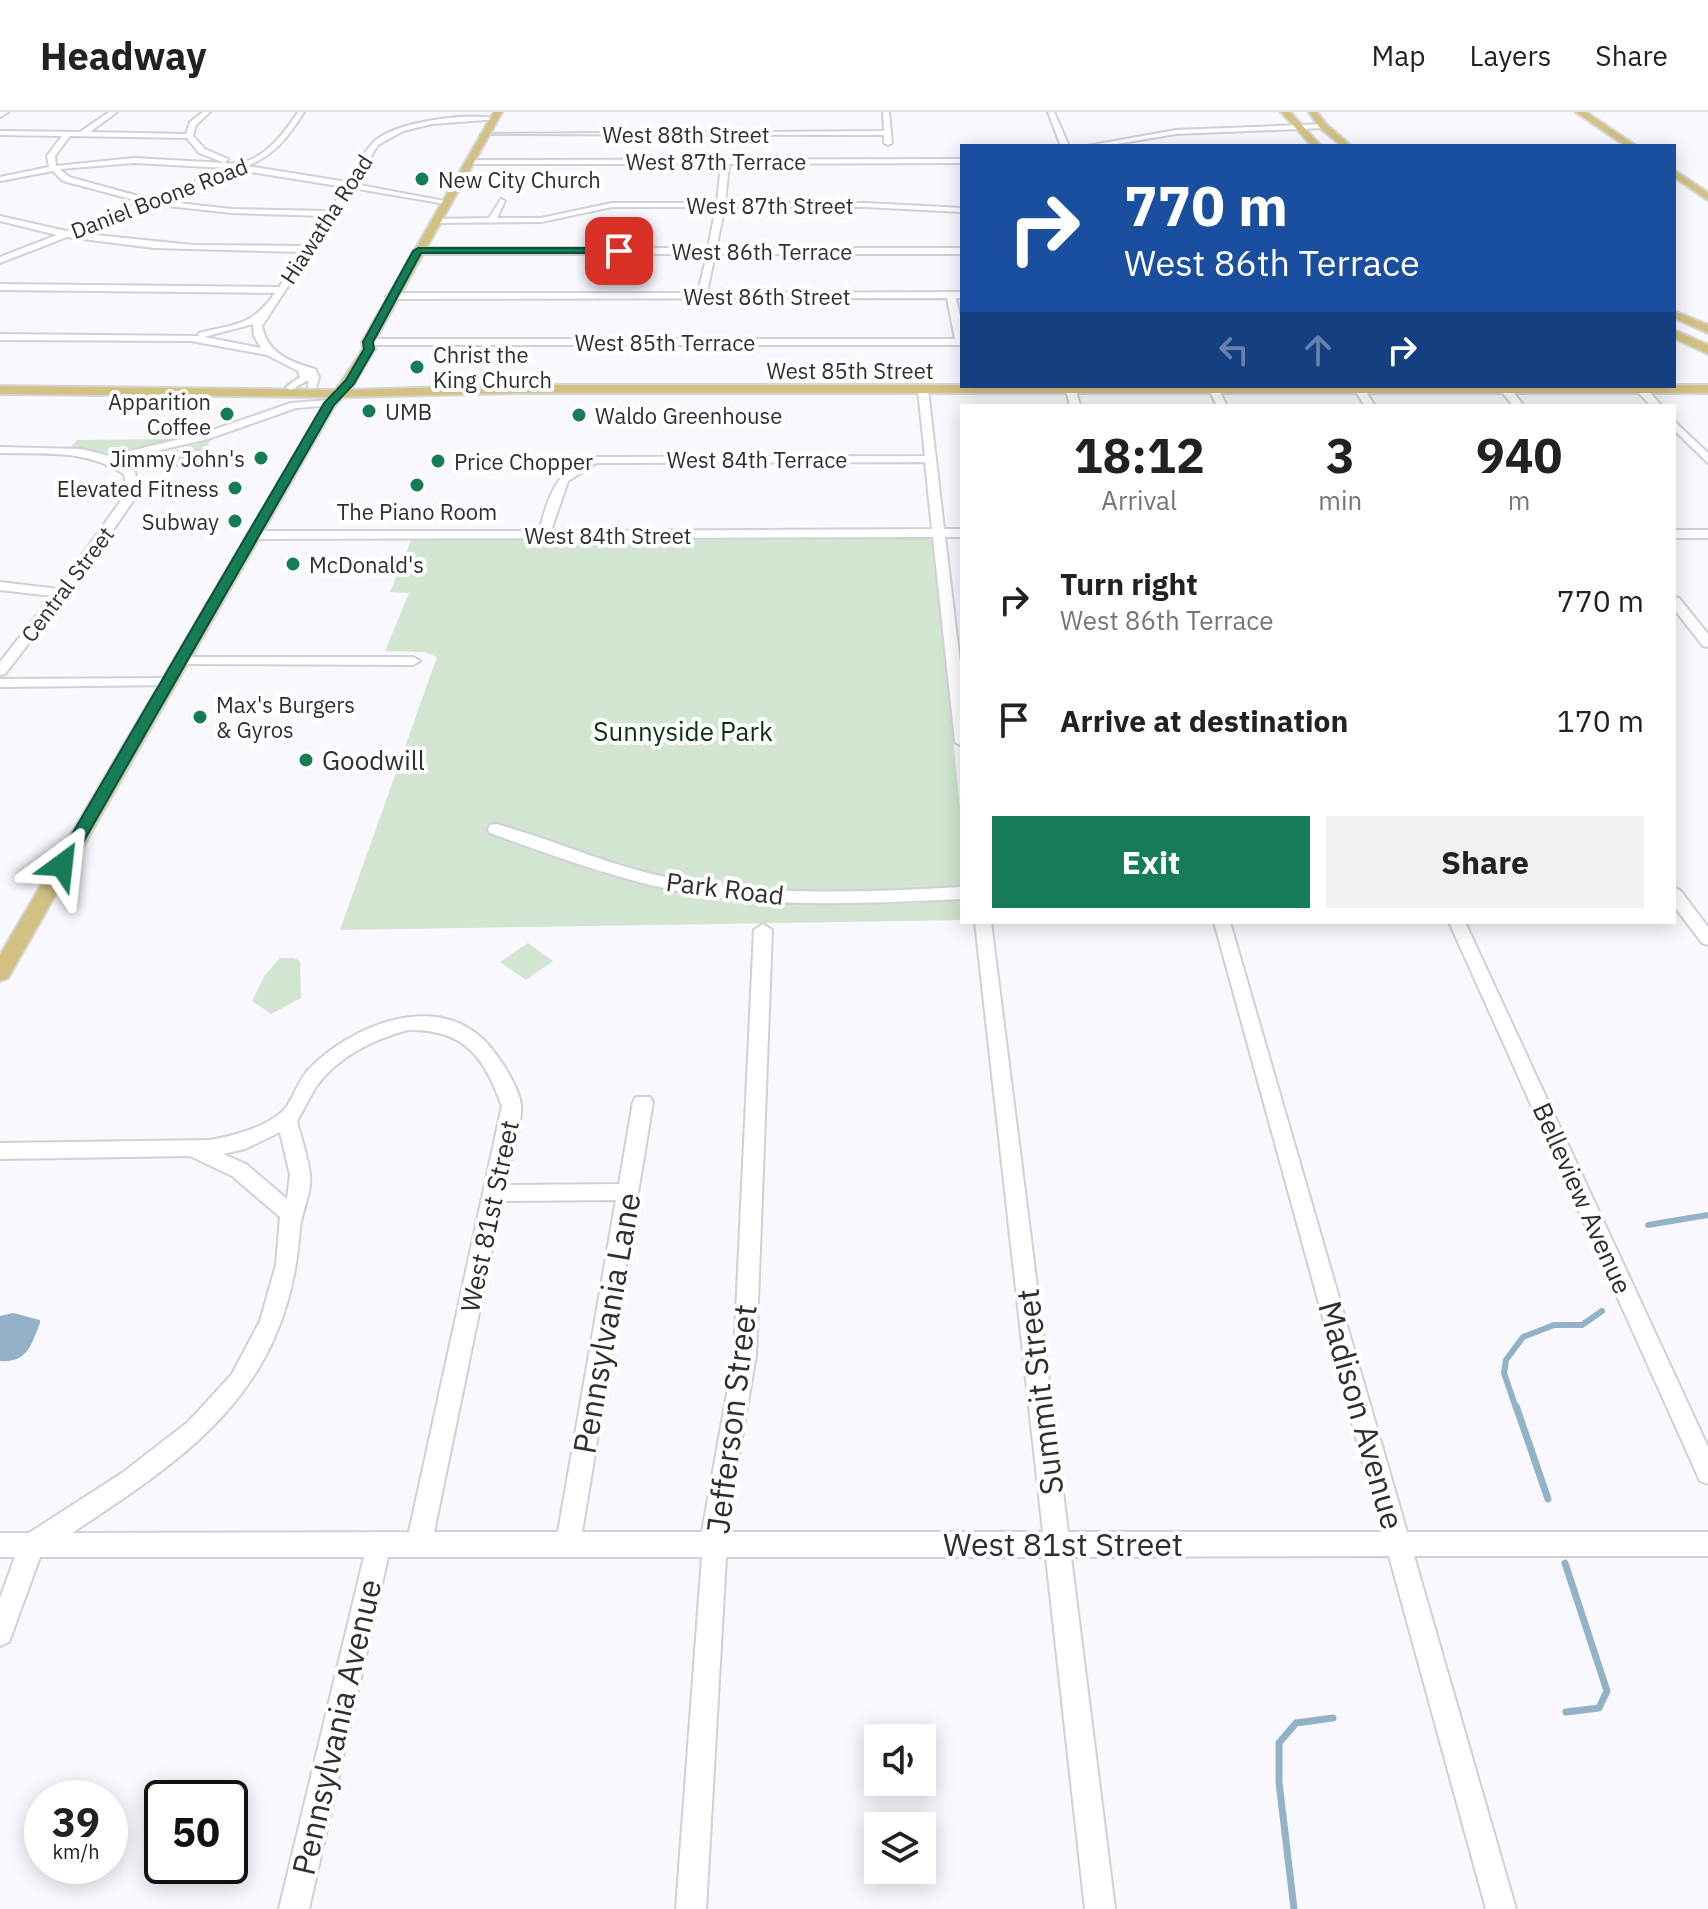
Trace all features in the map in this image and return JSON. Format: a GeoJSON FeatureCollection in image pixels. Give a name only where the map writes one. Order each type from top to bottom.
{"type":"FeatureCollection","features":[{"type":"Feature","properties":{"kind":"main road"},"geometry":{"type":"LineString","coordinates":[[1285,112],[1315,144]]}},
{"type":"Feature","properties":{"kind":"main road"},"geometry":{"type":"LineString","coordinates":[[1313,112],[1323,126],[1345,144]]}},
{"type":"Feature","properties":{"kind":"main road"},"geometry":{"type":"LineString","coordinates":[[1569,112],[1616,144]]}},
{"type":"Feature","properties":{"kind":"main road"},"geometry":{"type":"LineString","coordinates":[[1580,112],[1629,144]]}},
{"type":"Feature","properties":{"kind":"main road"},"geometry":{"type":"LineString","coordinates":[[0,973],[336,394],[337,381],[355,352],[367,344],[391,296],[496,115]]}},
{"type":"Feature","properties":{"kind":"main road"},"geometry":{"type":"LineString","coordinates":[[1676,174],[1708,197]]}},
{"type":"Feature","properties":{"kind":"main road"},"geometry":{"type":"LineString","coordinates":[[1676,184],[1708,205]]}},
{"type":"Feature","properties":{"kind":"main road"},"geometry":{"type":"LineString","coordinates":[[1676,315],[1708,329]]}},
{"type":"Feature","properties":{"kind":"main road"},"geometry":{"type":"LineString","coordinates":[[1676,335],[1705,346]]}},
{"type":"Feature","properties":{"kind":"main road","name":"West 85th Street"},"geometry":{"type":"LineString","coordinates":[[147,390],[184,386],[312,386],[336,394]]}},
{"type":"Feature","properties":{"kind":"main road","name":"West 85th Street"},"geometry":{"type":"LineString","coordinates":[[0,390],[336,394],[520,389],[1708,389]]}},
{"type":"Feature","properties":{"kind":"street"},"geometry":{"type":"LineString","coordinates":[[0,115],[5,112]]}},
{"type":"Feature","properties":{"kind":"street"},"geometry":{"type":"LineString","coordinates":[[81,135],[114,112]]}},
{"type":"Feature","properties":{"kind":"street"},"geometry":{"type":"LineString","coordinates":[[207,112],[193,124],[189,136],[192,143],[213,156],[242,167]]}},
{"type":"Feature","properties":{"kind":"street","name":"Daniel Boone Road"},"geometry":{"type":"LineString","coordinates":[[0,260],[242,167],[276,147],[301,112]]}},
{"type":"Feature","properties":{"kind":"street"},"geometry":{"type":"LineString","coordinates":[[886,112],[893,161]]}},
{"type":"Feature","properties":{"kind":"street"},"geometry":{"type":"LineString","coordinates":[[1051,112],[1064,144]]}},
{"type":"Feature","properties":{"kind":"street","name":"Hiawatha Road"},"geometry":{"type":"LineString","coordinates":[[261,316],[310,249],[375,144],[390,134],[430,123],[496,115]]}},
{"type":"Feature","properties":{"kind":"street"},"geometry":{"type":"LineString","coordinates":[[1103,144],[1176,132],[1323,126]]}},
{"type":"Feature","properties":{"kind":"street"},"geometry":{"type":"LineString","coordinates":[[0,133],[189,136]]}},
{"type":"Feature","properties":{"kind":"street","name":"West 88th Street"},"geometry":{"type":"LineString","coordinates":[[485,134],[888,133]]}},
{"type":"Feature","properties":{"kind":"street"},"geometry":{"type":"LineString","coordinates":[[67,135],[51,156],[54,169],[66,179],[151,202],[232,211],[331,214]]}},
{"type":"Feature","properties":{"kind":"street"},"geometry":{"type":"LineString","coordinates":[[194,164],[213,156]]}},
{"type":"Feature","properties":{"kind":"street"},"geometry":{"type":"LineString","coordinates":[[702,296],[721,205],[725,161]]}},
{"type":"Feature","properties":{"kind":"street","name":"West 87th Terrace"},"geometry":{"type":"LineString","coordinates":[[469,162],[960,161]]}},
{"type":"Feature","properties":{"kind":"street"},"geometry":{"type":"LineString","coordinates":[[0,179],[90,163],[194,164],[242,167],[446,202]]}},
{"type":"Feature","properties":{"kind":"street"},"geometry":{"type":"LineString","coordinates":[[492,221],[501,201]]}},
{"type":"Feature","properties":{"kind":"street","name":"West 87th Street"},"geometry":{"type":"LineString","coordinates":[[435,221],[541,220],[612,205],[865,205],[960,210]]}},
{"type":"Feature","properties":{"kind":"street"},"geometry":{"type":"LineString","coordinates":[[0,218],[65,234],[176,246],[310,249]]}},
{"type":"Feature","properties":{"kind":"street","name":"West 86th Terrace"},"geometry":{"type":"LineString","coordinates":[[418,251],[960,251]]}},
{"type":"Feature","properties":{"kind":"street"},"geometry":{"type":"LineString","coordinates":[[0,277],[68,286]]}},
{"type":"Feature","properties":{"kind":"street"},"geometry":{"type":"LineString","coordinates":[[0,287],[280,290]]}},
{"type":"Feature","properties":{"kind":"street","name":"West 86th Street"},"geometry":{"type":"LineString","coordinates":[[391,296],[957,296]]}},
{"type":"Feature","properties":{"kind":"street"},"geometry":{"type":"LineString","coordinates":[[957,296],[960,330]]}},
{"type":"Feature","properties":{"kind":"street"},"geometry":{"type":"LineString","coordinates":[[191,338],[228,329],[261,316]]}},
{"type":"Feature","properties":{"kind":"street"},"geometry":{"type":"LineString","coordinates":[[261,316],[257,326],[258,340],[266,352]]}},
{"type":"Feature","properties":{"kind":"street"},"geometry":{"type":"LineString","coordinates":[[0,337],[191,338],[266,352],[313,374],[312,386]]}},
{"type":"Feature","properties":{"kind":"street","name":"West 85th Terrace"},"geometry":{"type":"LineString","coordinates":[[367,344],[960,342]]}},
{"type":"Feature","properties":{"kind":"street"},"geometry":{"type":"LineString","coordinates":[[291,387],[305,378],[303,369]]}},
{"type":"Feature","properties":{"kind":"street"},"geometry":{"type":"LineString","coordinates":[[1359,389],[1369,404]]}},
{"type":"Feature","properties":{"kind":"street"},"geometry":{"type":"LineString","coordinates":[[1505,389],[1517,404]]}},
{"type":"Feature","properties":{"kind":"street"},"geometry":{"type":"LineString","coordinates":[[1641,389],[1655,404]]}},
{"type":"Feature","properties":{"kind":"street"},"geometry":{"type":"LineString","coordinates":[[923,390],[960,724]]}},
{"type":"Feature","properties":{"kind":"street"},"geometry":{"type":"LineString","coordinates":[[1071,390],[1074,404]]}},
{"type":"Feature","properties":{"kind":"street"},"geometry":{"type":"LineString","coordinates":[[1214,390],[1221,404]]}},
{"type":"Feature","properties":{"kind":"street"},"geometry":{"type":"LineString","coordinates":[[0,450],[81,452],[109,459],[204,437],[336,394]]}},
{"type":"Feature","properties":{"kind":"street"},"geometry":{"type":"LineString","coordinates":[[1676,426],[1708,460]]}},
{"type":"Feature","properties":{"kind":"street","name":"West 84th Terrace"},"geometry":{"type":"LineString","coordinates":[[544,535],[564,475],[584,463],[606,458],[931,459]]}},
{"type":"Feature","properties":{"kind":"street","name":"Central Street"},"geometry":{"type":"LineString","coordinates":[[0,671],[61,593],[133,492],[129,472],[109,459]]}},
{"type":"Feature","properties":{"kind":"street","name":"West 84th Street"},"geometry":{"type":"LineString","coordinates":[[253,535],[960,533]]}},
{"type":"Feature","properties":{"kind":"street"},"geometry":{"type":"LineString","coordinates":[[1676,534],[1708,534]]}},
{"type":"Feature","properties":{"kind":"street"},"geometry":{"type":"LineString","coordinates":[[0,586],[61,593]]}},
{"type":"Feature","properties":{"kind":"street"},"geometry":{"type":"LineString","coordinates":[[1676,603],[1708,643]]}},
{"type":"Feature","properties":{"kind":"street"},"geometry":{"type":"LineString","coordinates":[[180,661],[413,661]]}},
{"type":"Feature","properties":{"kind":"street"},"geometry":{"type":"LineString","coordinates":[[0,683],[168,682]]}},
{"type":"Feature","properties":{"kind":"street","name":"Park Road"},"geometry":{"type":"LineString","coordinates":[[496,829],[587,861],[696,889],[804,897],[960,893]]}},
{"type":"Feature","properties":{"kind":"street"},"geometry":{"type":"LineString","coordinates":[[1676,897],[1708,939]]}},
{"type":"Feature","properties":{"kind":"street","name":"Summit Street"},"geometry":{"type":"LineString","coordinates":[[983,924],[1100,1909]]}},
{"type":"Feature","properties":{"kind":"street","name":"Madison Avenue"},"geometry":{"type":"LineString","coordinates":[[1223,924],[1501,1909]]}},
{"type":"Feature","properties":{"kind":"street","name":"Belleview Avenue"},"geometry":{"type":"LineString","coordinates":[[1458,924],[1708,1473]]}},
{"type":"Feature","properties":{"kind":"street","name":"Jefferson Street"},"geometry":{"type":"LineString","coordinates":[[691,1909],[715,1543],[713,1525],[745,1355],[763,930]]}},
{"type":"Feature","properties":{"kind":"street","name":"West 81st Street"},"geometry":{"type":"LineString","coordinates":[[287,1120],[312,1078],[342,1050],[358,1040],[399,1026],[423,1024],[454,1030],[474,1042],[498,1070],[512,1106],[419,1544]]}},
{"type":"Feature","properties":{"kind":"street","name":"Pennsylvania Lane"},"geometry":{"type":"LineString","coordinates":[[568,1544],[643,1102]]}},
{"type":"Feature","properties":{"kind":"street"},"geometry":{"type":"LineString","coordinates":[[0,1151],[194,1149],[238,1143],[287,1120],[300,1175],[298,1197],[291,1214],[287,1265],[270,1323],[240,1381],[196,1430],[130,1481],[32,1545],[0,1633]]}},
{"type":"Feature","properties":{"kind":"street"},"geometry":{"type":"LineString","coordinates":[[194,1149],[239,1170],[291,1214]]}},
{"type":"Feature","properties":{"kind":"street"},"geometry":{"type":"LineString","coordinates":[[495,1193],[629,1192]]}},
{"type":"Feature","properties":{"kind":"street","name":"Pennsylvania Avenue"},"geometry":{"type":"LineString","coordinates":[[294,1909],[379,1544]]}},
{"type":"Feature","properties":{"kind":"street","name":"West 81st Street"},"geometry":{"type":"LineString","coordinates":[[0,1545],[1708,1544]]}},
{"type":"Feature","properties":{"kind":"green space"},"geometry":{"type":"Polygon","coordinates":[[[180,439],[116,454],[70,448],[77,440],[180,439]]]}},
{"type":"Feature","properties":{"kind":"green space"},"geometry":{"type":"Polygon","coordinates":[[[200,439],[210,439],[200,467],[133,467],[126,463],[132,458],[142,460],[203,442],[200,439]]]}},
{"type":"Feature","properties":{"kind":"green space","name":"Sunnyside Park"},"geometry":{"type":"Polygon","coordinates":[[[925,537],[933,541],[960,808],[960,920],[340,930],[437,657],[424,652],[385,651],[409,593],[390,592],[412,538],[925,537]]]}},
{"type":"Feature","properties":{"kind":"green space"},"geometry":{"type":"Polygon","coordinates":[[[528,943],[553,961],[526,980],[500,962],[528,943]]]}},
{"type":"Feature","properties":{"kind":"green space"},"geometry":{"type":"Polygon","coordinates":[[[280,958],[300,961],[301,998],[271,1014],[252,1001],[265,975],[280,958]]]}},
{"type":"Feature","properties":{"kind":"water"},"geometry":{"type":"Polygon","coordinates":[[[13,1313],[40,1320],[40,1323],[23,1356],[0,1361],[0,1316],[13,1313]]]}},
{"type":"Feature","properties":{"kind":"waterway"},"geometry":{"type":"LineString","coordinates":[[1648,1225],[1708,1215]]}},
{"type":"Feature","properties":{"kind":"waterway"},"geometry":{"type":"LineString","coordinates":[[1516,1408],[1504,1373],[1506,1360],[1523,1337],[1554,1325],[1582,1325],[1602,1311]]}},
{"type":"Feature","properties":{"kind":"waterway"},"geometry":{"type":"LineString","coordinates":[[1516,1406],[1548,1499]]}},
{"type":"Feature","properties":{"kind":"waterway"},"geometry":{"type":"LineString","coordinates":[[1565,1563],[1607,1691],[1599,1708],[1566,1712]]}},
{"type":"Feature","properties":{"kind":"waterway"},"geometry":{"type":"LineString","coordinates":[[1294,1909],[1279,1782],[1279,1743],[1296,1723],[1333,1718]]}},
{"type":"Feature","properties":{"kind":"place","name":"New City Church"},"geometry":{"type":"Point","coordinates":[422,179]}},
{"type":"Feature","properties":{"kind":"place","name":"Christ the King Church"},"geometry":{"type":"Point","coordinates":[417,367]}},
{"type":"Feature","properties":{"kind":"place","name":"UMB"},"geometry":{"type":"Point","coordinates":[369,411]}},
{"type":"Feature","properties":{"kind":"place","name":"Apparition Coffee"},"geometry":{"type":"Point","coordinates":[227,414]}},
{"type":"Feature","properties":{"kind":"place","name":"Waldo Greenhouse"},"geometry":{"type":"Point","coordinates":[579,415]}},
{"type":"Feature","properties":{"kind":"place","name":"Jimmy John's"},"geometry":{"type":"Point","coordinates":[261,458]}},
{"type":"Feature","properties":{"kind":"place","name":"Price Chopper"},"geometry":{"type":"Point","coordinates":[438,461]}},
{"type":"Feature","properties":{"kind":"place","name":"The Piano Room"},"geometry":{"type":"Point","coordinates":[417,485]}},
{"type":"Feature","properties":{"kind":"place","name":"Elevated Fitness"},"geometry":{"type":"Point","coordinates":[235,488]}},
{"type":"Feature","properties":{"kind":"place","name":"Subway"},"geometry":{"type":"Point","coordinates":[235,521]}},
{"type":"Feature","properties":{"kind":"place","name":"McDonald's"},"geometry":{"type":"Point","coordinates":[293,564]}},
{"type":"Feature","properties":{"kind":"place","name":"Max's Burgers & Gyros"},"geometry":{"type":"Point","coordinates":[200,717]}},
{"type":"Feature","properties":{"kind":"place","name":"Goodwill"},"geometry":{"type":"Point","coordinates":[306,760]}},
{"type":"Feature","properties":{"kind":"route"},"geometry":{"type":"LineString","coordinates":[[62,865],[330,403],[350,382],[369,349],[366,345],[391,296],[418,251],[619,251]]}}]}
